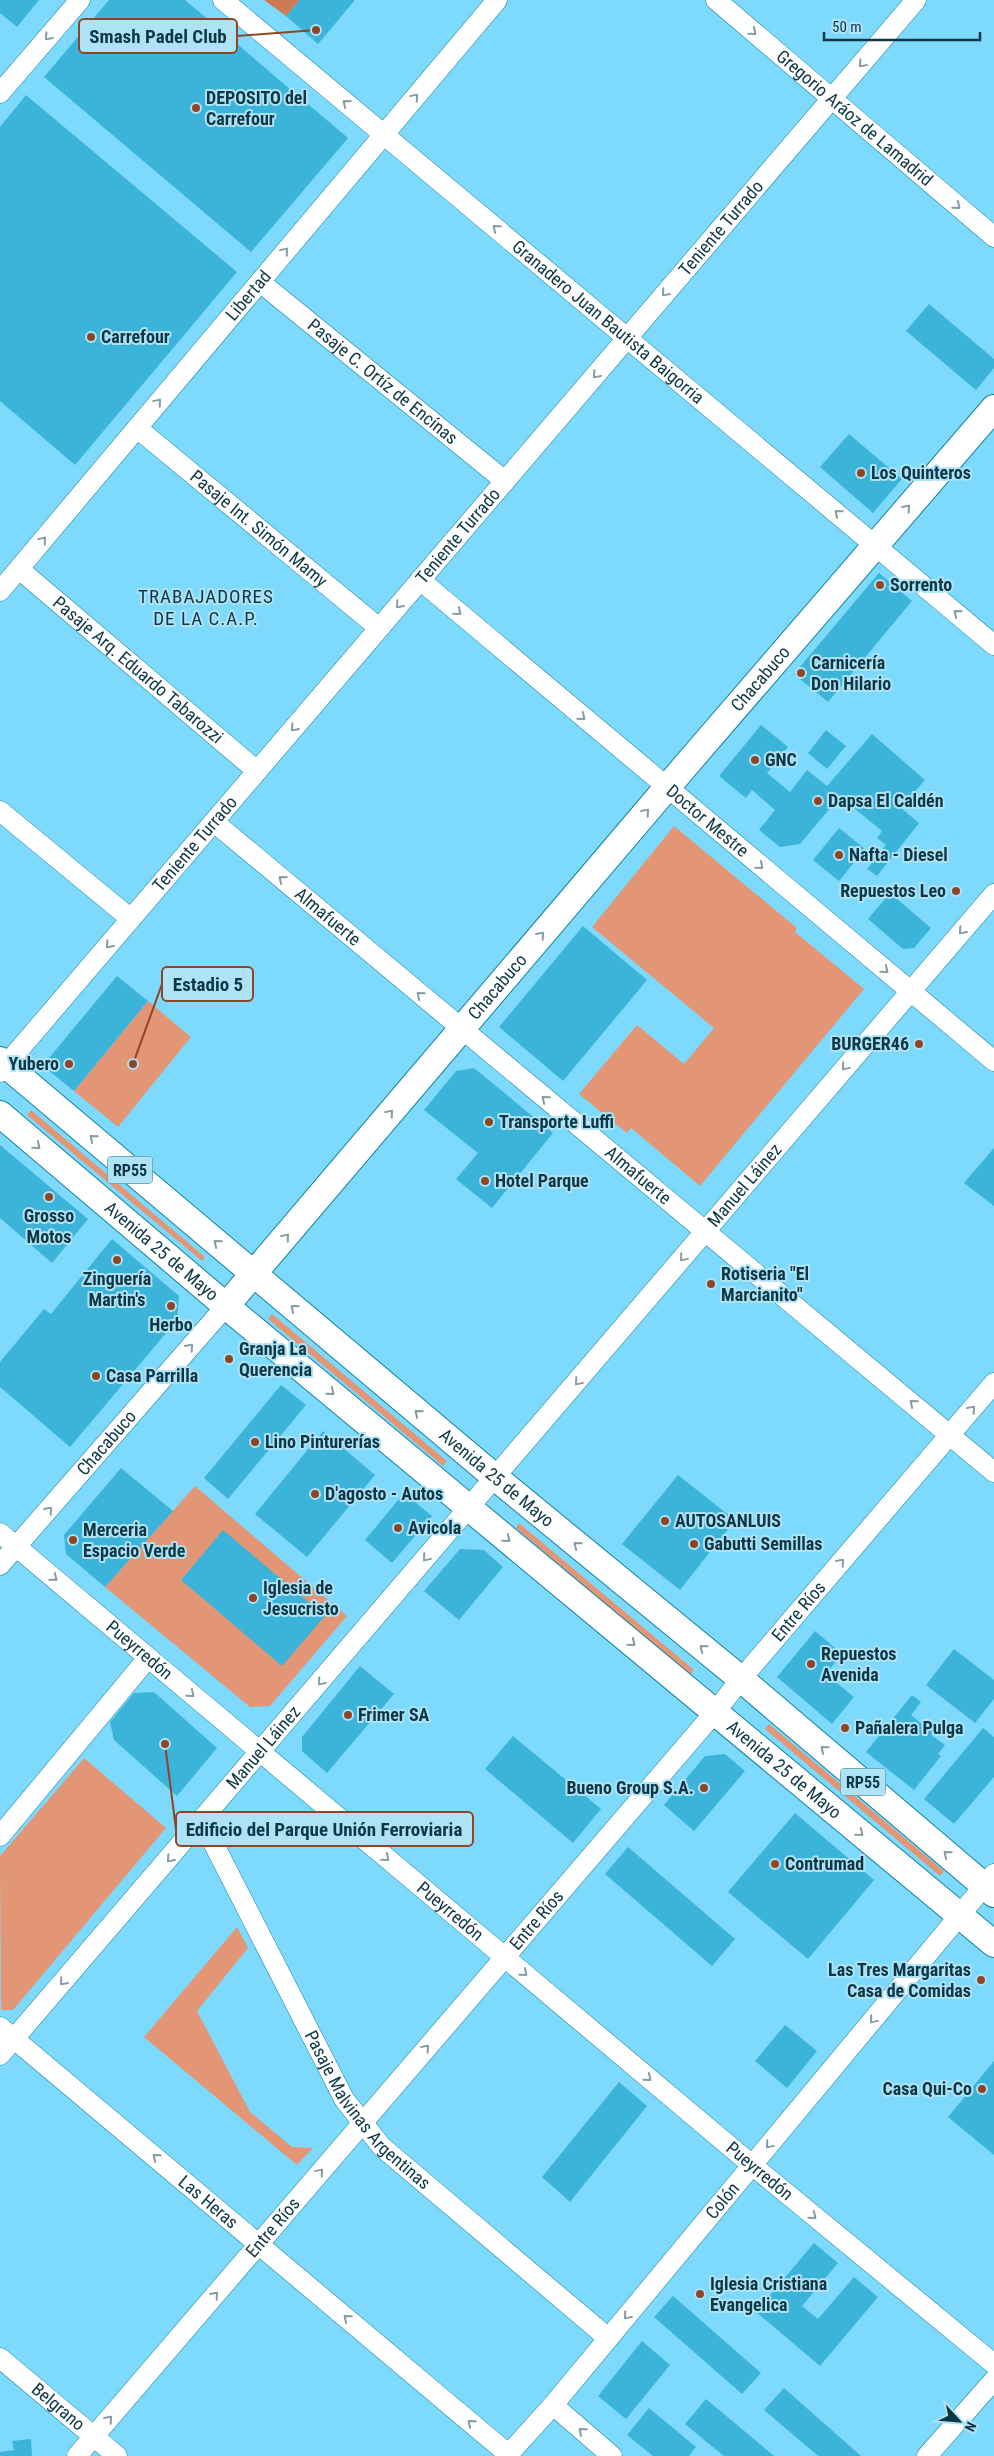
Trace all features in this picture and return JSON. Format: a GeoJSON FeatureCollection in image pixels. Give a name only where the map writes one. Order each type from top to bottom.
{"type":"FeatureCollection","features":[{"type":"Feature","properties":{"kind":"main road","name":"Chacabuco"},"geometry":{"type":"LineString","coordinates":[[226,1306],[666,788],[994,408]]}},
{"type":"Feature","properties":{"kind":"main road","name":"Avenida 25 de Mayo"},"geometry":{"type":"LineString","coordinates":[[2,1066],[255,1274],[496,1478],[991,1885]]}},
{"type":"Feature","properties":{"kind":"main road","name":"Avenida 25 de Mayo"},"geometry":{"type":"LineString","coordinates":[[0,1114],[226,1306],[994,1944]]}},
{"type":"Feature","properties":{"kind":"street"},"geometry":{"type":"LineString","coordinates":[[0,93],[80,0]]}},
{"type":"Feature","properties":{"kind":"street","name":"Granadero Juan Bautista Baigorria"},"geometry":{"type":"LineString","coordinates":[[223,0],[994,645]]}},
{"type":"Feature","properties":{"kind":"street","name":"Libertad"},"geometry":{"type":"LineString","coordinates":[[0,591],[497,0]]}},
{"type":"Feature","properties":{"kind":"street","name":"Gregorio Aráoz de Lamadrid"},"geometry":{"type":"LineString","coordinates":[[716,0],[994,237]]}},
{"type":"Feature","properties":{"kind":"street","name":"Teniente Turrado"},"geometry":{"type":"LineString","coordinates":[[2,1066],[131,919],[916,0]]}},
{"type":"Feature","properties":{"kind":"street","name":"Pasaje C. Ortíz de Encínas"},"geometry":{"type":"LineString","coordinates":[[260,282],[505,481]]}},
{"type":"Feature","properties":{"kind":"street","name":"Pasaje Int. Simón Mamy"},"geometry":{"type":"LineString","coordinates":[[137,428],[379,628]]}},
{"type":"Feature","properties":{"kind":"street","name":"Pasaje Arq. Eduardo Tabarozzi"},"geometry":{"type":"LineString","coordinates":[[19,569],[257,771]]}},
{"type":"Feature","properties":{"kind":"street","name":"Doctor Mestre"},"geometry":{"type":"LineString","coordinates":[[420,580],[994,1061]]}},
{"type":"Feature","properties":{"kind":"street"},"geometry":{"type":"LineString","coordinates":[[0,810],[131,919]]}},
{"type":"Feature","properties":{"kind":"street","name":"Almafuerte"},"geometry":{"type":"LineString","coordinates":[[214,822],[994,1472]]}},
{"type":"Feature","properties":{"kind":"street","name":"Manuel Láinez"},"geometry":{"type":"LineString","coordinates":[[0,2055],[7,2033],[202,1822],[910,990],[994,894]]}},
{"type":"Feature","properties":{"kind":"street","name":"Chacabuco"},"geometry":{"type":"LineString","coordinates":[[0,1565],[226,1306]]}},
{"type":"Feature","properties":{"kind":"street","name":"Entre Ríos"},"geometry":{"type":"LineString","coordinates":[[77,2456],[715,1712],[741,1679],[994,1383]]}},
{"type":"Feature","properties":{"kind":"street","name":"Pueyrredón"},"geometry":{"type":"LineString","coordinates":[[0,1533],[752,2165],[994,2364]]}},
{"type":"Feature","properties":{"kind":"street"},"geometry":{"type":"LineString","coordinates":[[0,1836],[148,1658]]}},
{"type":"Feature","properties":{"kind":"street","name":"Pasaje Malvinas Argentinas"},"geometry":{"type":"LineString","coordinates":[[202,1822],[344,2099],[361,2123],[382,2147],[608,2338]]}},
{"type":"Feature","properties":{"kind":"street","name":"Colón"},"geometry":{"type":"LineString","coordinates":[[508,2455],[553,2405],[960,1915],[991,1885]]}},
{"type":"Feature","properties":{"kind":"street","name":"Las Heras"},"geometry":{"type":"LineString","coordinates":[[7,2033],[260,2243],[508,2455]]}},
{"type":"Feature","properties":{"kind":"street","name":"Belgrano"},"geometry":{"type":"LineString","coordinates":[[0,2358],[118,2456]]}},
{"type":"Feature","properties":{"kind":"street"},"geometry":{"type":"LineString","coordinates":[[927,2456],[994,2380]]}},
{"type":"Feature","properties":{"kind":"street"},"geometry":{"type":"LineString","coordinates":[[553,2405],[612,2456]]}},
{"type":"Feature","properties":{"kind":"shaded area"},"geometry":{"type":"Polygon","coordinates":[[[264,0],[300,0],[286,16],[264,0]]]}},
{"type":"Feature","properties":{"kind":"shaded area"},"geometry":{"type":"Polygon","coordinates":[[[674,826],[797,928],[795,932],[864,989],[700,1186],[631,1128],[627,1133],[579,1094],[637,1025],[684,1064],[714,1028],[592,927],[674,826]]]}},
{"type":"Feature","properties":{"kind":"shaded area"},"geometry":{"type":"Polygon","coordinates":[[[148,1001],[191,1037],[118,1127],[74,1091],[148,1001]]]}},
{"type":"Feature","properties":{"kind":"shaded area"},"geometry":{"type":"Polygon","coordinates":[[[31,1110],[205,1257],[202,1261],[27,1115],[31,1110]]]}},
{"type":"Feature","properties":{"kind":"shaded area"},"geometry":{"type":"Polygon","coordinates":[[[272,1314],[447,1461],[443,1466],[268,1319],[272,1314]]]}},
{"type":"Feature","properties":{"kind":"shaded area"},"geometry":{"type":"Polygon","coordinates":[[[195,1486],[347,1616],[270,1706],[250,1707],[105,1587],[195,1486]]]}},
{"type":"Feature","properties":{"kind":"shaded area"},"geometry":{"type":"Polygon","coordinates":[[[519,1523],[694,1670],[690,1675],[516,1528],[519,1523]]]}},
{"type":"Feature","properties":{"kind":"shaded area"},"geometry":{"type":"Polygon","coordinates":[[[769,1724],[944,1871],[940,1876],[765,1729],[769,1724]]]}},
{"type":"Feature","properties":{"kind":"shaded area"},"geometry":{"type":"Polygon","coordinates":[[[84,1758],[166,1828],[13,2010],[1,2010],[0,1856],[84,1758]]]}},
{"type":"Feature","properties":{"kind":"shaded area"},"geometry":{"type":"Polygon","coordinates":[[[237,1927],[248,1948],[197,2011],[250,2112],[292,2147],[313,2148],[297,2165],[144,2037],[237,1927]]]}},
{"type":"Feature","properties":{"kind":"building"},"geometry":{"type":"Polygon","coordinates":[[[0,0],[39,0],[17,27],[0,13],[0,0]]]}},
{"type":"Feature","properties":{"kind":"building","name":"DEPOSITO del Carrefour"},"geometry":{"type":"Polygon","coordinates":[[[109,0],[185,0],[348,138],[251,252],[44,77],[109,0]]]}},
{"type":"Feature","properties":{"kind":"building"},"geometry":{"type":"Polygon","coordinates":[[[300,0],[355,0],[318,44],[286,16],[300,0]]]}},
{"type":"Feature","properties":{"kind":"building","name":"Carrefour"},"geometry":{"type":"Polygon","coordinates":[[[26,95],[237,272],[75,465],[0,401],[0,127],[26,95]]]}},
{"type":"Feature","properties":{"kind":"building"},"geometry":{"type":"Polygon","coordinates":[[[929,304],[994,359],[994,368],[976,390],[906,331],[929,304]]]}},
{"type":"Feature","properties":{"kind":"building","name":"Los Quinteros"},"geometry":{"type":"Polygon","coordinates":[[[849,434],[902,479],[873,513],[820,467],[849,434]]]}},
{"type":"Feature","properties":{"kind":"building"},"geometry":{"type":"Polygon","coordinates":[[[879,573],[912,601],[828,702],[794,674],[879,573]]]}},
{"type":"Feature","properties":{"kind":"building","name":"Dapsa El Caldén"},"geometry":{"type":"Polygon","coordinates":[[[761,725],[788,747],[767,773],[790,792],[807,770],[827,786],[872,734],[925,780],[901,808],[919,823],[877,876],[867,869],[886,845],[877,838],[882,831],[849,804],[832,806],[800,844],[780,847],[759,830],[775,810],[752,790],[746,798],[719,776],[761,725]]]}},
{"type":"Feature","properties":{"kind":"building","name":"Dapsa El Caldén"},"geometry":{"type":"Polygon","coordinates":[[[826,730],[846,746],[827,769],[808,753],[826,730]]]}},
{"type":"Feature","properties":{"kind":"building","name":"Dapsa El Caldén"},"geometry":{"type":"Polygon","coordinates":[[[839,828],[865,849],[839,881],[813,860],[839,828]]]}},
{"type":"Feature","properties":{"kind":"building"},"geometry":{"type":"Polygon","coordinates":[[[890,893],[931,928],[914,948],[903,949],[868,919],[890,893]]]}},
{"type":"Feature","properties":{"kind":"building"},"geometry":{"type":"Polygon","coordinates":[[[583,926],[647,980],[563,1081],[499,1027],[583,926]]]}},
{"type":"Feature","properties":{"kind":"building"},"geometry":{"type":"Polygon","coordinates":[[[117,976],[148,1001],[74,1091],[48,1070],[49,1058],[117,976]]]}},
{"type":"Feature","properties":{"kind":"building","name":"Transporte Luffi"},"geometry":{"type":"Polygon","coordinates":[[[474,1068],[553,1133],[492,1208],[456,1179],[478,1153],[424,1110],[456,1071],[474,1068]]]}},
{"type":"Feature","properties":{"kind":"building"},"geometry":{"type":"Polygon","coordinates":[[[0,1145],[88,1219],[52,1263],[0,1218],[0,1145]]]}},
{"type":"Feature","properties":{"kind":"building"},"geometry":{"type":"Polygon","coordinates":[[[994,1148],[994,1206],[964,1183],[994,1148]]]}},
{"type":"Feature","properties":{"kind":"building"},"geometry":{"type":"Polygon","coordinates":[[[112,1239],[179,1296],[177,1320],[70,1447],[0,1387],[0,1362],[44,1309],[51,1314],[112,1239]]]}},
{"type":"Feature","properties":{"kind":"building","name":"Lino Pinturerías"},"geometry":{"type":"Polygon","coordinates":[[[281,1385],[306,1405],[228,1499],[204,1478],[281,1385]]]}},
{"type":"Feature","properties":{"kind":"building","name":"D'agosto - Autos"},"geometry":{"type":"Polygon","coordinates":[[[323,1431],[375,1475],[307,1557],[255,1514],[323,1431]]]}},
{"type":"Feature","properties":{"kind":"building"},"geometry":{"type":"Polygon","coordinates":[[[121,1468],[173,1511],[105,1587],[66,1554],[64,1535],[121,1468]]]}},
{"type":"Feature","properties":{"kind":"building"},"geometry":{"type":"Polygon","coordinates":[[[678,1475],[735,1520],[680,1590],[622,1544],[678,1475]]]}},
{"type":"Feature","properties":{"kind":"building","name":"Avicola"},"geometry":{"type":"Polygon","coordinates":[[[404,1493],[432,1516],[392,1563],[365,1540],[404,1493]]]}},
{"type":"Feature","properties":{"kind":"building","name":"Iglesia de Jesucristo"},"geometry":{"type":"Polygon","coordinates":[[[223,1530],[325,1616],[282,1666],[181,1580],[223,1530]]]}},
{"type":"Feature","properties":{"kind":"building"},"geometry":{"type":"Polygon","coordinates":[[[460,1549],[484,1550],[503,1567],[459,1620],[424,1591],[460,1549]]]}},
{"type":"Feature","properties":{"kind":"building","name":"Repuestos Avenida"},"geometry":{"type":"Polygon","coordinates":[[[815,1631],[842,1654],[826,1674],[854,1697],[832,1724],[777,1677],[815,1631]]]}},
{"type":"Feature","properties":{"kind":"building"},"geometry":{"type":"Polygon","coordinates":[[[954,1649],[994,1680],[994,1699],[975,1723],[926,1685],[954,1649]]]}},
{"type":"Feature","properties":{"kind":"building","name":"Frimer SA"},"geometry":{"type":"Polygon","coordinates":[[[360,1666],[394,1694],[327,1773],[302,1751],[302,1737],[360,1666]]]}},
{"type":"Feature","properties":{"kind":"building"},"geometry":{"type":"Polygon","coordinates":[[[154,1692],[217,1748],[177,1796],[114,1740],[110,1722],[134,1693],[154,1692]]]}},
{"type":"Feature","properties":{"kind":"building"},"geometry":{"type":"Polygon","coordinates":[[[912,1695],[921,1702],[911,1715],[923,1725],[926,1721],[936,1729],[931,1735],[945,1745],[938,1754],[941,1756],[914,1790],[866,1752],[912,1695]]]}},
{"type":"Feature","properties":{"kind":"building"},"geometry":{"type":"Polygon","coordinates":[[[983,1728],[994,1737],[994,1777],[954,1824],[924,1799],[983,1728]]]}},
{"type":"Feature","properties":{"kind":"building"},"geometry":{"type":"Polygon","coordinates":[[[513,1736],[601,1809],[573,1843],[485,1769],[513,1736]]]}},
{"type":"Feature","properties":{"kind":"building","name":"Bueno Group S.A."},"geometry":{"type":"Polygon","coordinates":[[[725,1754],[745,1771],[694,1831],[664,1805],[705,1756],[725,1754]]]}},
{"type":"Feature","properties":{"kind":"building"},"geometry":{"type":"Polygon","coordinates":[[[795,1813],[874,1880],[808,1959],[728,1892],[795,1813]]]}},
{"type":"Feature","properties":{"kind":"building"},"geometry":{"type":"Polygon","coordinates":[[[628,1847],[735,1939],[712,1966],[605,1874],[628,1847]]]}},
{"type":"Feature","properties":{"kind":"building"},"geometry":{"type":"Polygon","coordinates":[[[785,2025],[817,2051],[787,2088],[755,2061],[785,2025]]]}},
{"type":"Feature","properties":{"kind":"building","name":"Casa Qui-Co"},"geometry":{"type":"Polygon","coordinates":[[[994,2061],[994,2155],[948,2117],[994,2061]]]}},
{"type":"Feature","properties":{"kind":"building"},"geometry":{"type":"Polygon","coordinates":[[[619,2082],[647,2106],[570,2202],[542,2177],[619,2082]]]}},
{"type":"Feature","properties":{"kind":"building"},"geometry":{"type":"Polygon","coordinates":[[[814,2243],[838,2263],[802,2306],[818,2319],[854,2277],[878,2297],[820,2366],[756,2312],[814,2243]]]}},
{"type":"Feature","properties":{"kind":"building"},"geometry":{"type":"Polygon","coordinates":[[[673,2296],[761,2373],[742,2394],[654,2317],[673,2296]]]}},
{"type":"Feature","properties":{"kind":"building"},"geometry":{"type":"Polygon","coordinates":[[[642,2341],[670,2365],[626,2419],[598,2396],[642,2341]]]}},
{"type":"Feature","properties":{"kind":"building"},"geometry":{"type":"Polygon","coordinates":[[[784,2388],[861,2456],[818,2456],[764,2410],[784,2388]]]}},
{"type":"Feature","properties":{"kind":"building"},"geometry":{"type":"Polygon","coordinates":[[[706,2399],[774,2456],[724,2456],[685,2424],[706,2399]]]}},
{"type":"Feature","properties":{"kind":"building"},"geometry":{"type":"Polygon","coordinates":[[[649,2408],[696,2447],[689,2456],[653,2456],[627,2435],[649,2408]]]}},
{"type":"Feature","properties":{"kind":"building"},"geometry":{"type":"Polygon","coordinates":[[[31,2439],[32,2456],[0,2456],[0,2452],[14,2450],[12,2441],[31,2439]]]}},
{"type":"Feature","properties":{"kind":"place","name":"Smash Padel Club"},"geometry":{"type":"Point","coordinates":[316,30]}},
{"type":"Feature","properties":{"kind":"place","name":"DEPOSITO del Carrefour"},"geometry":{"type":"Point","coordinates":[196,108]}},
{"type":"Feature","properties":{"kind":"place","name":"Carrefour"},"geometry":{"type":"Point","coordinates":[91,337]}},
{"type":"Feature","properties":{"kind":"place","name":"Los Quinteros"},"geometry":{"type":"Point","coordinates":[861,473]}},
{"type":"Feature","properties":{"kind":"place","name":"Sorrento"},"geometry":{"type":"Point","coordinates":[880,585]}},
{"type":"Feature","properties":{"kind":"place","name":"Carnicería Don Hilario"},"geometry":{"type":"Point","coordinates":[801,673]}},
{"type":"Feature","properties":{"kind":"place","name":"GNC"},"geometry":{"type":"Point","coordinates":[755,760]}},
{"type":"Feature","properties":{"kind":"place","name":"Dapsa El Caldén"},"geometry":{"type":"Point","coordinates":[818,801]}},
{"type":"Feature","properties":{"kind":"place","name":"Nafta - Diesel"},"geometry":{"type":"Point","coordinates":[839,855]}},
{"type":"Feature","properties":{"kind":"place","name":"Repuestos Leo"},"geometry":{"type":"Point","coordinates":[956,891]}},
{"type":"Feature","properties":{"kind":"place","name":"BURGER46"},"geometry":{"type":"Point","coordinates":[919,1044]}},
{"type":"Feature","properties":{"kind":"place","name":"Yubero"},"geometry":{"type":"Point","coordinates":[69,1064]}},
{"type":"Feature","properties":{"kind":"place","name":"Estadio 5"},"geometry":{"type":"Point","coordinates":[133,1064]}},
{"type":"Feature","properties":{"kind":"place","name":"Transporte Luffi"},"geometry":{"type":"Point","coordinates":[489,1122]}},
{"type":"Feature","properties":{"kind":"place","name":"Hotel Parque"},"geometry":{"type":"Point","coordinates":[485,1181]}},
{"type":"Feature","properties":{"kind":"place","name":"Grosso Motos"},"geometry":{"type":"Point","coordinates":[49,1197]}},
{"type":"Feature","properties":{"kind":"place","name":"Zinguería Martin's"},"geometry":{"type":"Point","coordinates":[117,1260]}},
{"type":"Feature","properties":{"kind":"place","name":"Rotiseria \"El Marcianito\""},"geometry":{"type":"Point","coordinates":[711,1284]}},
{"type":"Feature","properties":{"kind":"place","name":"Herbo"},"geometry":{"type":"Point","coordinates":[171,1306]}},
{"type":"Feature","properties":{"kind":"place","name":"Granja La Querencia"},"geometry":{"type":"Point","coordinates":[229,1359]}},
{"type":"Feature","properties":{"kind":"place","name":"Casa Parrilla"},"geometry":{"type":"Point","coordinates":[96,1376]}},
{"type":"Feature","properties":{"kind":"place","name":"Lino Pinturerías"},"geometry":{"type":"Point","coordinates":[255,1442]}},
{"type":"Feature","properties":{"kind":"place","name":"D'agosto - Autos"},"geometry":{"type":"Point","coordinates":[315,1494]}},
{"type":"Feature","properties":{"kind":"place","name":"AUTOSANLUIS"},"geometry":{"type":"Point","coordinates":[665,1521]}},
{"type":"Feature","properties":{"kind":"place","name":"Avicola"},"geometry":{"type":"Point","coordinates":[398,1528]}},
{"type":"Feature","properties":{"kind":"place","name":"Merceria Espacio Verde"},"geometry":{"type":"Point","coordinates":[73,1540]}},
{"type":"Feature","properties":{"kind":"place","name":"Gabutti Semillas"},"geometry":{"type":"Point","coordinates":[694,1544]}},
{"type":"Feature","properties":{"kind":"place","name":"Iglesia de Jesucristo"},"geometry":{"type":"Point","coordinates":[253,1598]}},
{"type":"Feature","properties":{"kind":"place","name":"Repuestos Avenida"},"geometry":{"type":"Point","coordinates":[811,1664]}},
{"type":"Feature","properties":{"kind":"place","name":"Frimer SA"},"geometry":{"type":"Point","coordinates":[348,1715]}},
{"type":"Feature","properties":{"kind":"place","name":"Pañalera Pulga"},"geometry":{"type":"Point","coordinates":[845,1728]}},
{"type":"Feature","properties":{"kind":"place","name":"Edificio del Parque Unión Ferroviaria"},"geometry":{"type":"Point","coordinates":[165,1744]}},
{"type":"Feature","properties":{"kind":"place","name":"Bueno Group S.A."},"geometry":{"type":"Point","coordinates":[704,1788]}},
{"type":"Feature","properties":{"kind":"place","name":"Contrumad"},"geometry":{"type":"Point","coordinates":[775,1864]}},
{"type":"Feature","properties":{"kind":"place","name":"Las Tres Margaritas Casa de Comidas"},"geometry":{"type":"Point","coordinates":[981,1980]}},
{"type":"Feature","properties":{"kind":"place","name":"Casa Qui-Co"},"geometry":{"type":"Point","coordinates":[982,2089]}},
{"type":"Feature","properties":{"kind":"place","name":"Iglesia Cristiana Evangelica"},"geometry":{"type":"Point","coordinates":[700,2294]}},
{"type":"Feature","properties":{"kind":"district","name":"TRABAJADORES DE LA C.A.P."},"geometry":{"type":"Point","coordinates":[206,607]}}]}
